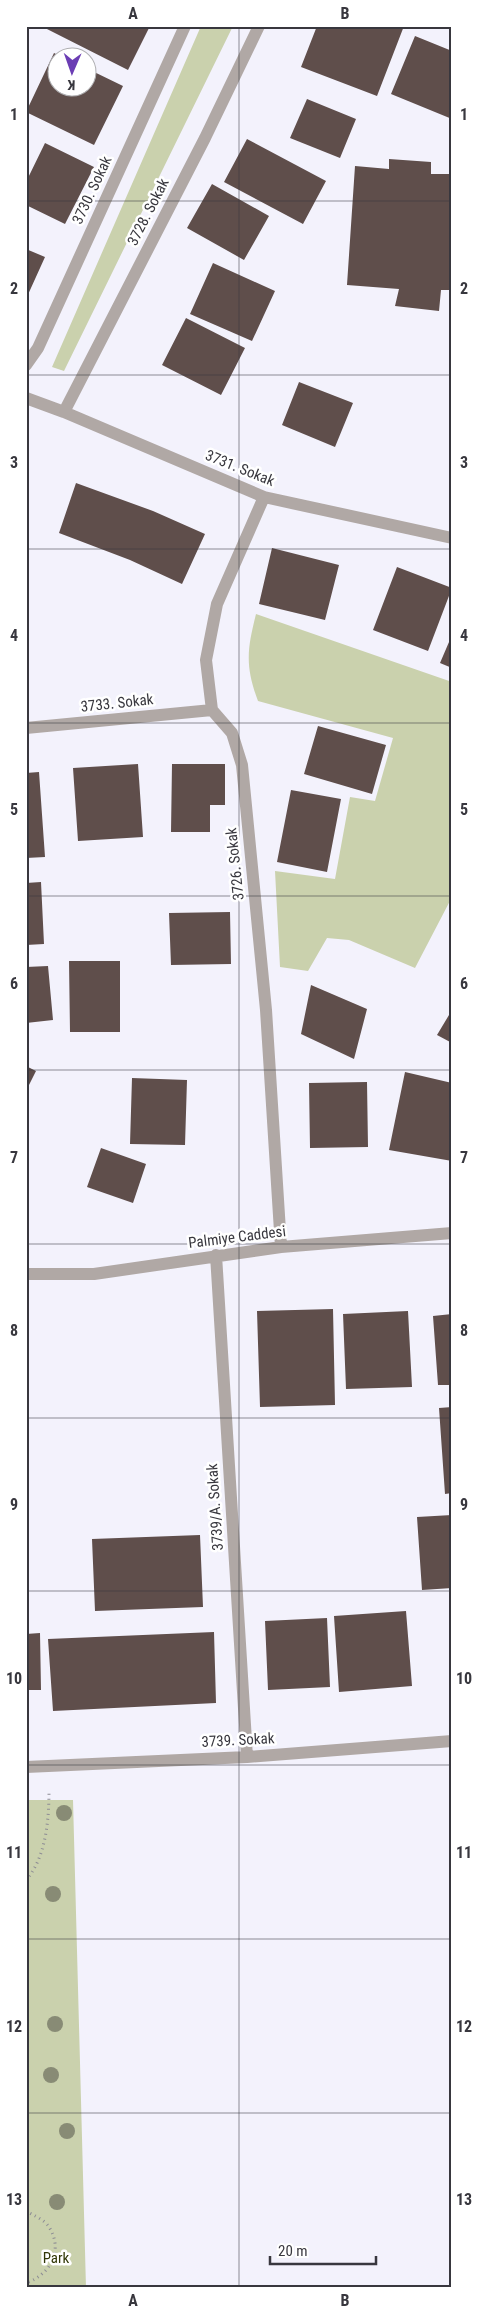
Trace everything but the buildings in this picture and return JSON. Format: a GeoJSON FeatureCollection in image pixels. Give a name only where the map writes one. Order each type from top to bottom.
{"type":"FeatureCollection","features":[{"type":"Feature","properties":{"kind":"street","name":"3730. Sokak"},"geometry":{"type":"LineString","coordinates":[[26,364],[38,348],[185,26]]}},
{"type":"Feature","properties":{"kind":"street","name":"3728. Sokak"},"geometry":{"type":"LineString","coordinates":[[64,412],[205,138],[259,26]]}},
{"type":"Feature","properties":{"kind":"street","name":"3731. Sokak"},"geometry":{"type":"LineString","coordinates":[[26,398],[64,412],[264,497],[452,538]]}},
{"type":"Feature","properties":{"kind":"street"},"geometry":{"type":"LineString","coordinates":[[212,710],[206,660],[217,604],[264,497]]}},
{"type":"Feature","properties":{"kind":"street","name":"3733. Sokak"},"geometry":{"type":"LineString","coordinates":[[26,728],[212,710]]}},
{"type":"Feature","properties":{"kind":"street","name":"3726. Sokak"},"geometry":{"type":"LineString","coordinates":[[212,710],[232,733],[242,765],[266,1010],[281,1247]]}},
{"type":"Feature","properties":{"kind":"street","name":"Palmiye Caddesi"},"geometry":{"type":"LineString","coordinates":[[26,1274],[94,1274],[281,1247],[452,1233]]}},
{"type":"Feature","properties":{"kind":"street","name":"3739/A. Sokak"},"geometry":{"type":"LineString","coordinates":[[216,1255],[247,1757]]}},
{"type":"Feature","properties":{"kind":"street","name":"3739. Sokak"},"geometry":{"type":"LineString","coordinates":[[26,1767],[247,1757],[452,1741]]}},
{"type":"Feature","properties":{"kind":"path"},"geometry":{"type":"LineString","coordinates":[[26,1880],[42,1850],[46,1831],[49,1812],[49,1765]]}},
{"type":"Feature","properties":{"kind":"path"},"geometry":{"type":"LineString","coordinates":[[26,2211],[48,2225],[55,2240],[55,2255],[49,2269],[26,2283]]}},
{"type":"Feature","properties":{"kind":"green space"},"geometry":{"type":"Polygon","coordinates":[[[201,26],[233,26],[64,371],[52,367],[201,26]]]}},
{"type":"Feature","properties":{"kind":"green space"},"geometry":{"type":"Polygon","coordinates":[[[256,614],[452,682],[452,897],[415,968],[349,940],[327,938],[308,971],[280,967],[275,871],[335,879],[350,797],[375,801],[393,738],[258,701],[249,668],[249,648],[256,614]]]}},
{"type":"Feature","properties":{"kind":"green space","name":"Park"},"geometry":{"type":"Polygon","coordinates":[[[26,1800],[73,1800],[86,2288],[26,2288],[26,1800]]]}}]}
